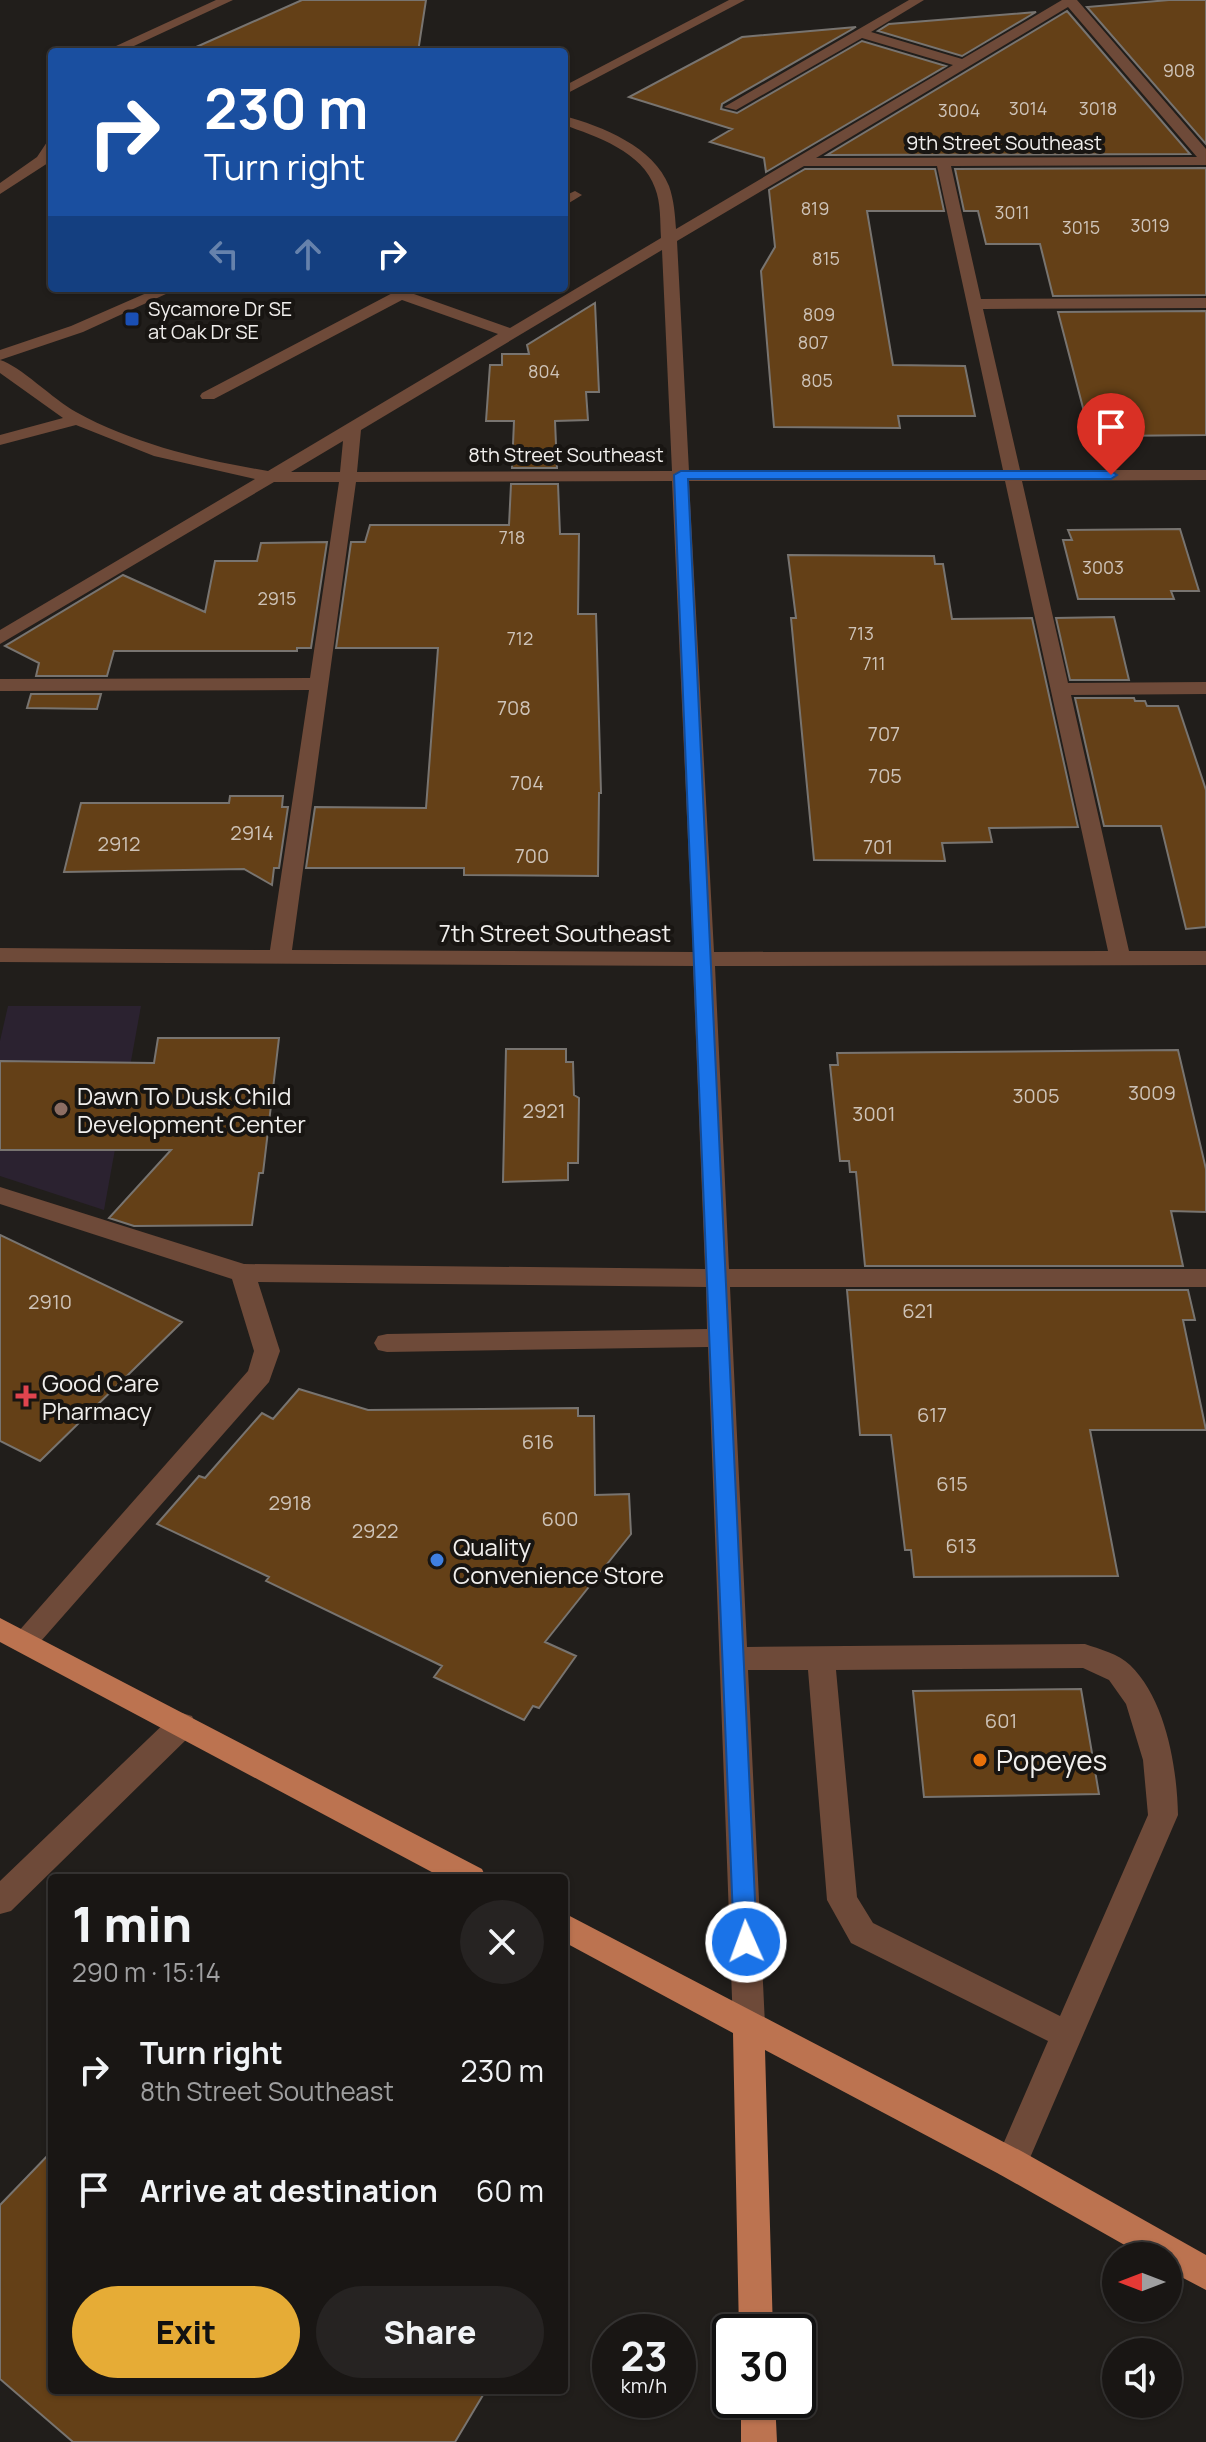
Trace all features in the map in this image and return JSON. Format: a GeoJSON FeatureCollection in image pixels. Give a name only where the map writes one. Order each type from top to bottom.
{"type":"FeatureCollection","features":[{"type":"Feature","properties":{"kind":"main road"},"geometry":{"type":"LineString","coordinates":[[12,1635],[463,1874]]}},
{"type":"Feature","properties":{"kind":"main road"},"geometry":{"type":"LineString","coordinates":[[568,1929],[1011,2163],[1206,2273]]}},
{"type":"Feature","properties":{"kind":"main road"},"geometry":{"type":"LineString","coordinates":[[749,2025],[756,2314]]}},
{"type":"Feature","properties":{"kind":"main road"},"geometry":{"type":"LineString","coordinates":[[758,2418],[759,2442]]}},
{"type":"Feature","properties":{"kind":"street"},"geometry":{"type":"LineString","coordinates":[[119,48],[227,0]]}},
{"type":"Feature","properties":{"kind":"street"},"geometry":{"type":"LineString","coordinates":[[568,89],[739,0]]}},
{"type":"Feature","properties":{"kind":"street"},"geometry":{"type":"LineString","coordinates":[[731,107],[918,0]]}},
{"type":"Feature","properties":{"kind":"street"},"geometry":{"type":"LineString","coordinates":[[0,638],[1070,0],[1206,160]]}},
{"type":"Feature","properties":{"kind":"street"},"geometry":{"type":"LineString","coordinates":[[860,33],[965,64]]}},
{"type":"Feature","properties":{"kind":"street"},"geometry":{"type":"LineString","coordinates":[[568,122],[601,134],[630,150],[659,179],[669,239],[704,959],[749,2025]]}},
{"type":"Feature","properties":{"kind":"street"},"geometry":{"type":"LineString","coordinates":[[0,190],[43,160],[48,152]]}},
{"type":"Feature","properties":{"kind":"street","name":"9th Street Southeast"},"geometry":{"type":"LineString","coordinates":[[802,162],[1206,160]]}},
{"type":"Feature","properties":{"kind":"street"},"geometry":{"type":"LineString","coordinates":[[943,162],[1120,958]]}},
{"type":"Feature","properties":{"kind":"street"},"geometry":{"type":"LineString","coordinates":[[0,355],[77,329],[162,292]]}},
{"type":"Feature","properties":{"kind":"street"},"geometry":{"type":"LineString","coordinates":[[208,396],[408,292],[512,334]]}},
{"type":"Feature","properties":{"kind":"street"},"geometry":{"type":"LineString","coordinates":[[976,304],[1206,303]]}},
{"type":"Feature","properties":{"kind":"street","name":"8th Street Southeast"},"geometry":{"type":"LineString","coordinates":[[0,365],[55,407],[79,419],[178,458],[274,477],[1206,475]]}},
{"type":"Feature","properties":{"kind":"street"},"geometry":{"type":"LineString","coordinates":[[0,440],[79,419]]}},
{"type":"Feature","properties":{"kind":"street"},"geometry":{"type":"LineString","coordinates":[[280,957],[349,476],[353,429]]}},
{"type":"Feature","properties":{"kind":"street"},"geometry":{"type":"LineString","coordinates":[[0,685],[319,684]]}},
{"type":"Feature","properties":{"kind":"street"},"geometry":{"type":"LineString","coordinates":[[1062,689],[1206,688]]}},
{"type":"Feature","properties":{"kind":"street","name":"7th Street Southeast"},"geometry":{"type":"LineString","coordinates":[[0,955],[1206,958]]}},
{"type":"Feature","properties":{"kind":"street"},"geometry":{"type":"LineString","coordinates":[[0,1195],[243,1273],[1205,1285]]}},
{"type":"Feature","properties":{"kind":"street"},"geometry":{"type":"LineString","coordinates":[[12,1635],[260,1375],[267,1351],[243,1273]]}},
{"type":"Feature","properties":{"kind":"street"},"geometry":{"type":"LineString","coordinates":[[387,1343],[719,1338]]}},
{"type":"Feature","properties":{"kind":"street"},"geometry":{"type":"LineString","coordinates":[[732,1659],[1085,1656],[1118,1671],[1134,1692],[1154,1742],[1164,1792],[1163,1815],[1011,2163]]}},
{"type":"Feature","properties":{"kind":"street"},"geometry":{"type":"LineString","coordinates":[[821,1658],[842,1900],[862,1933],[1067,2035]]}},
{"type":"Feature","properties":{"kind":"street"},"geometry":{"type":"LineString","coordinates":[[0,1901],[182,1725]]}},
{"type":"Feature","properties":{"kind":"shaded area","name":"Dawn To Dusk Child Development Center"},"geometry":{"type":"Polygon","coordinates":[[[8,1006],[141,1006],[104,1210],[0,1176],[0,1041],[8,1006]]]}},
{"type":"Feature","properties":{"kind":"building"},"geometry":{"type":"Polygon","coordinates":[[[302,0],[426,0],[419,48],[194,48],[302,0]]]}},
{"type":"Feature","properties":{"kind":"building"},"geometry":{"type":"Polygon","coordinates":[[[1206,0],[1206,144],[1087,7],[1206,0]]]}},
{"type":"Feature","properties":{"kind":"building"},"geometry":{"type":"Polygon","coordinates":[[[1067,11],[1190,154],[827,155],[1067,11]]]}},
{"type":"Feature","properties":{"kind":"building"},"geometry":{"type":"Polygon","coordinates":[[[1036,12],[962,56],[878,31],[889,24],[1036,12]]]}},
{"type":"Feature","properties":{"kind":"building"},"geometry":{"type":"Polygon","coordinates":[[[856,27],[722,104],[721,109],[737,113],[862,41],[946,66],[766,172],[764,158],[710,142],[732,129],[629,97],[742,37],[856,27]]]}},
{"type":"Feature","properties":{"kind":"building"},"geometry":{"type":"Polygon","coordinates":[[[1206,168],[1206,295],[1053,296],[1040,244],[986,244],[978,211],[964,211],[955,169],[1206,168]]]}},
{"type":"Feature","properties":{"kind":"building"},"geometry":{"type":"Polygon","coordinates":[[[805,169],[935,169],[944,211],[867,211],[893,365],[965,366],[975,416],[898,416],[900,428],[774,427],[761,271],[775,247],[769,190],[805,169]]]}},
{"type":"Feature","properties":{"kind":"building"},"geometry":{"type":"Polygon","coordinates":[[[595,303],[599,392],[586,392],[588,420],[555,421],[557,468],[512,468],[514,421],[486,421],[490,365],[502,365],[502,354],[529,354],[527,345],[595,303]]]}},
{"type":"Feature","properties":{"kind":"building"},"geometry":{"type":"Polygon","coordinates":[[[1206,311],[1206,435],[1111,436],[1108,427],[1088,427],[1058,312],[1206,311]]]}},
{"type":"Feature","properties":{"kind":"building"},"geometry":{"type":"Polygon","coordinates":[[[511,484],[558,484],[560,534],[579,534],[578,614],[596,614],[601,793],[598,876],[464,875],[464,868],[306,868],[315,807],[426,808],[438,648],[336,648],[351,542],[365,542],[370,525],[509,525],[511,484]]]}},
{"type":"Feature","properties":{"kind":"building"},"geometry":{"type":"Polygon","coordinates":[[[1180,529],[1199,591],[1171,591],[1174,599],[1078,599],[1063,540],[1072,540],[1068,530],[1180,529]]]}},
{"type":"Feature","properties":{"kind":"building"},"geometry":{"type":"Polygon","coordinates":[[[327,542],[311,648],[297,648],[297,651],[114,651],[107,676],[36,676],[39,663],[5,646],[123,575],[205,612],[215,561],[257,561],[261,543],[327,542]]]}},
{"type":"Feature","properties":{"kind":"building"},"geometry":{"type":"Polygon","coordinates":[[[788,555],[934,556],[935,564],[943,564],[952,619],[1032,618],[1078,827],[989,828],[992,842],[942,843],[945,861],[814,860],[791,618],[796,618],[788,555]]]}},
{"type":"Feature","properties":{"kind":"building"},"geometry":{"type":"Polygon","coordinates":[[[1114,617],[1129,680],[1070,680],[1056,618],[1114,617]]]}},
{"type":"Feature","properties":{"kind":"building"},"geometry":{"type":"Polygon","coordinates":[[[31,694],[101,694],[97,709],[27,708],[31,694]]]}},
{"type":"Feature","properties":{"kind":"building"},"geometry":{"type":"Polygon","coordinates":[[[1075,698],[1134,698],[1135,701],[1145,701],[1147,706],[1178,706],[1206,790],[1206,927],[1186,929],[1161,826],[1104,826],[1075,698]]]}},
{"type":"Feature","properties":{"kind":"building"},"geometry":{"type":"Polygon","coordinates":[[[230,796],[283,796],[282,807],[288,807],[279,868],[274,868],[272,885],[244,869],[64,872],[81,803],[229,803],[230,796]]]}},
{"type":"Feature","properties":{"kind":"building"},"geometry":{"type":"Polygon","coordinates":[[[158,1038],[279,1038],[263,1173],[259,1173],[252,1225],[134,1226],[109,1218],[171,1150],[0,1150],[0,1061],[154,1063],[158,1038]]]}},
{"type":"Feature","properties":{"kind":"building"},"geometry":{"type":"Polygon","coordinates":[[[506,1049],[566,1049],[566,1062],[573,1062],[574,1095],[579,1098],[578,1163],[568,1163],[568,1180],[503,1182],[506,1049]]]}},
{"type":"Feature","properties":{"kind":"building"},"geometry":{"type":"Polygon","coordinates":[[[1178,1050],[1206,1169],[1206,1212],[1171,1211],[1183,1266],[865,1266],[856,1172],[850,1172],[849,1161],[840,1161],[830,1065],[838,1065],[837,1053],[1178,1050]]]}},
{"type":"Feature","properties":{"kind":"building"},"geometry":{"type":"Polygon","coordinates":[[[0,1235],[182,1322],[40,1461],[0,1441],[0,1235]]]}},
{"type":"Feature","properties":{"kind":"building"},"geometry":{"type":"Polygon","coordinates":[[[847,1290],[1188,1290],[1195,1320],[1183,1320],[1206,1430],[1090,1430],[1118,1576],[914,1577],[911,1550],[905,1550],[891,1435],[860,1435],[847,1290]]]}},
{"type":"Feature","properties":{"kind":"building"},"geometry":{"type":"Polygon","coordinates":[[[299,1389],[368,1410],[578,1408],[578,1416],[594,1416],[595,1495],[629,1494],[631,1534],[545,1642],[576,1656],[539,1708],[533,1706],[524,1720],[434,1677],[442,1666],[266,1581],[269,1577],[157,1524],[199,1476],[205,1478],[262,1413],[273,1419],[299,1389]]]}},
{"type":"Feature","properties":{"kind":"building"},"geometry":{"type":"Polygon","coordinates":[[[1081,1689],[1099,1794],[924,1797],[913,1691],[1081,1689]]]}},
{"type":"Feature","properties":{"kind":"building"},"geometry":{"type":"Polygon","coordinates":[[[48,2155],[48,2394],[484,2394],[455,2442],[73,2442],[0,2379],[0,2205],[48,2155]]]}},
{"type":"Feature","properties":{"kind":"place","name":"Sycamore Dr SE at Oak Dr SE"},"geometry":{"type":"Point","coordinates":[132,319]}},
{"type":"Feature","properties":{"kind":"place","name":"Dawn To Dusk Child Development Center"},"geometry":{"type":"Point","coordinates":[61,1109]}},
{"type":"Feature","properties":{"kind":"place","name":"Good Care Pharmacy"},"geometry":{"type":"Point","coordinates":[26,1396]}},
{"type":"Feature","properties":{"kind":"place","name":"Quality Convenience Store"},"geometry":{"type":"Point","coordinates":[437,1560]}},
{"type":"Feature","properties":{"kind":"place","name":"Popeyes"},"geometry":{"type":"Point","coordinates":[980,1760]}},
{"type":"Feature","properties":{"kind":"route"},"geometry":{"type":"LineString","coordinates":[[746,1942],[681,475],[1111,475]]}}]}
